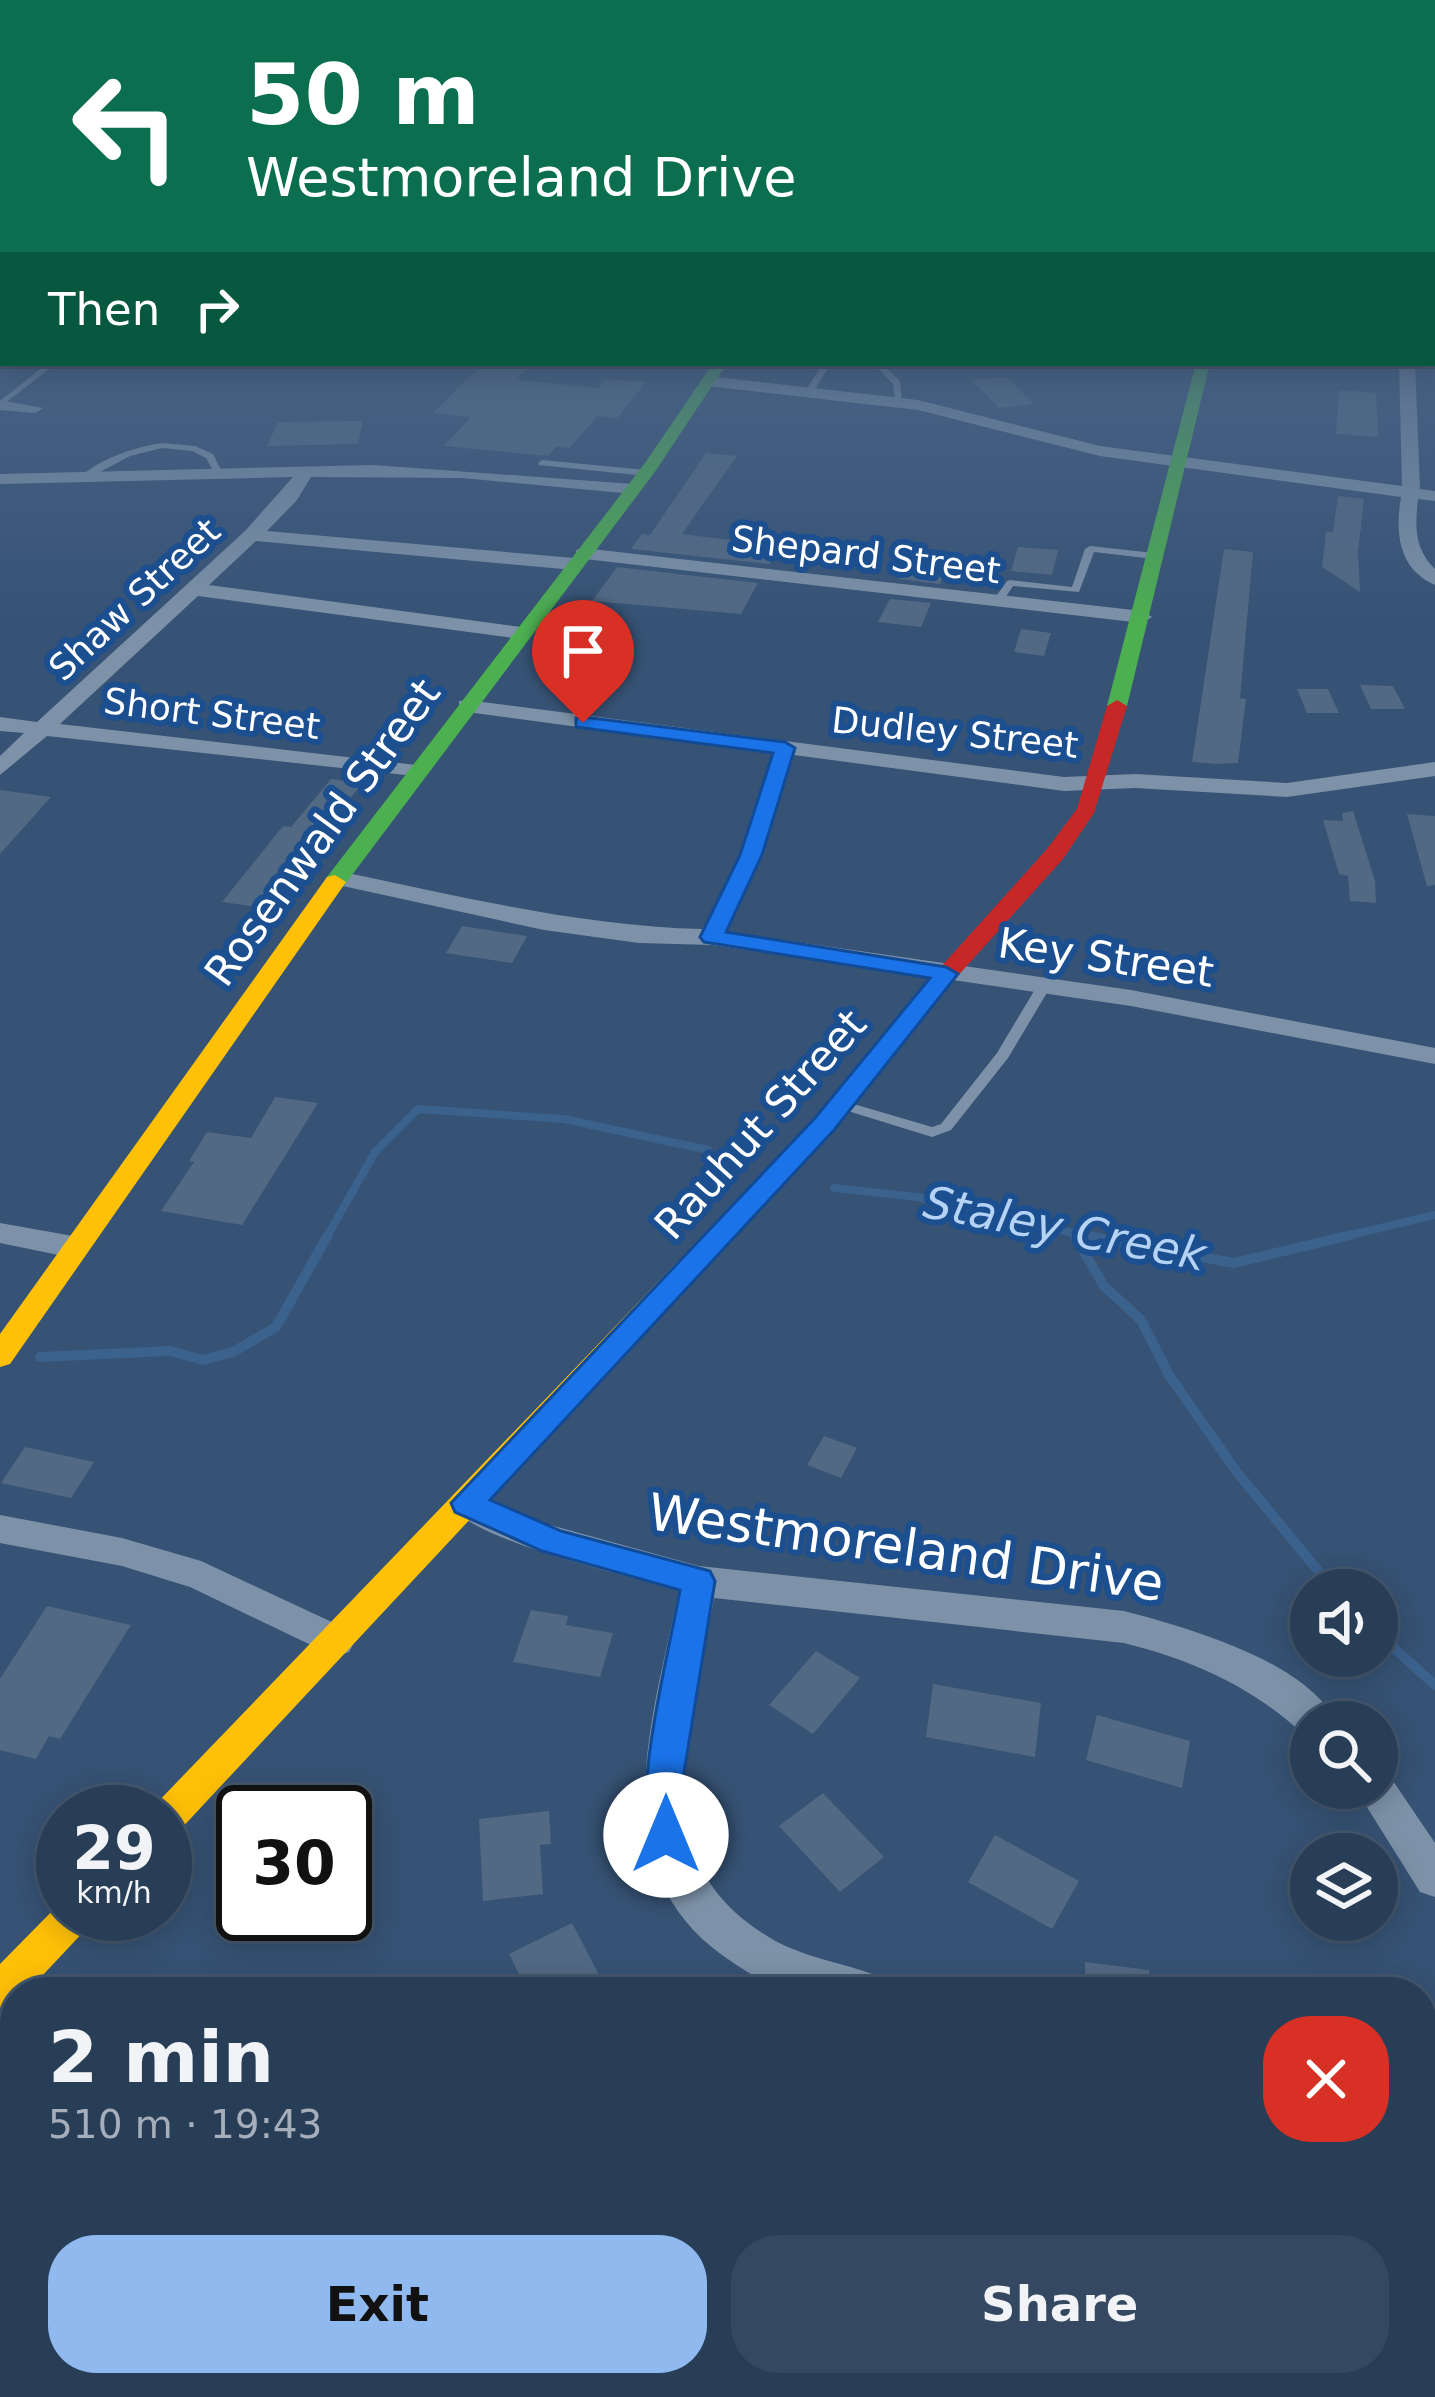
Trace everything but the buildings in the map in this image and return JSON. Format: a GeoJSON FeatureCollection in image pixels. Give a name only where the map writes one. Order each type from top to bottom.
{"type":"FeatureCollection","features":[{"type":"Feature","properties":{"kind":"main road","name":"Rosenwald Street"},"geometry":{"type":"LineString","coordinates":[[0,1356],[338,878],[640,481],[694,402]]}},
{"type":"Feature","properties":{"kind":"main road","name":"Rauhut Street"},"geometry":{"type":"LineString","coordinates":[[192,1792],[840,1105],[946,974],[1055,854],[1087,809],[1097,784],[1194,402]]}},
{"type":"Feature","properties":{"kind":"main road"},"geometry":{"type":"LineString","coordinates":[[14,1977],[49,1941]]}},
{"type":"Feature","properties":{"kind":"street"},"geometry":{"type":"LineString","coordinates":[[890,402],[966,415],[1100,451],[1435,496]]}},
{"type":"Feature","properties":{"kind":"street"},"geometry":{"type":"LineString","coordinates":[[1410,402],[1413,469],[1406,491],[1410,550],[1418,566],[1435,579]]}},
{"type":"Feature","properties":{"kind":"street"},"geometry":{"type":"LineString","coordinates":[[0,405],[35,408]]}},
{"type":"Feature","properties":{"kind":"street"},"geometry":{"type":"LineString","coordinates":[[1411,424],[1435,425]]}},
{"type":"Feature","properties":{"kind":"street","name":"Shaw Street"},"geometry":{"type":"LineString","coordinates":[[0,768],[252,535],[291,496],[304,472]]}},
{"type":"Feature","properties":{"kind":"street"},"geometry":{"type":"LineString","coordinates":[[0,479],[462,472],[640,481]]}},
{"type":"Feature","properties":{"kind":"street","name":"Shepard Street"},"geometry":{"type":"LineString","coordinates":[[252,535],[578,560],[1142,617]]}},
{"type":"Feature","properties":{"kind":"street"},"geometry":{"type":"LineString","coordinates":[[192,589],[521,633]]}},
{"type":"Feature","properties":{"kind":"street","name":"Dudley Street"},"geometry":{"type":"LineString","coordinates":[[467,706],[1064,784],[1135,781],[1287,790],[1435,769]]}},
{"type":"Feature","properties":{"kind":"street","name":"Short Street"},"geometry":{"type":"LineString","coordinates":[[0,724],[416,772]]}},
{"type":"Feature","properties":{"kind":"street"},"geometry":{"type":"LineString","coordinates":[[712,937],[751,855],[785,748]]}},
{"type":"Feature","properties":{"kind":"street","name":"Key Street"},"geometry":{"type":"LineString","coordinates":[[338,878],[544,922],[639,935],[712,937],[1044,986],[1258,1019],[1435,1056]]}},
{"type":"Feature","properties":{"kind":"street"},"geometry":{"type":"LineString","coordinates":[[0,1233],[73,1247]]}},
{"type":"Feature","properties":{"kind":"street","name":"Westmoreland Drive"},"geometry":{"type":"LineString","coordinates":[[467,1503],[543,1538],[698,1581],[1124,1627],[1208,1651],[1261,1679],[1290,1701]]}},
{"type":"Feature","properties":{"kind":"street"},"geometry":{"type":"LineString","coordinates":[[0,1528],[122,1552],[201,1576],[336,1641]]}},
{"type":"Feature","properties":{"kind":"street"},"geometry":{"type":"LineString","coordinates":[[698,1581],[663,1791],[666,1835],[682,1879],[728,1936],[770,1964],[805,1977]]}},
{"type":"Feature","properties":{"kind":"street"},"geometry":{"type":"LineString","coordinates":[[1389,1809],[1435,1878]]}},
{"type":"Feature","properties":{"kind":"lane"},"geometry":{"type":"LineString","coordinates":[[82,478],[116,456],[178,447],[211,456],[219,475]]}},
{"type":"Feature","properties":{"kind":"lane"},"geometry":{"type":"LineString","coordinates":[[542,463],[640,481]]}},
{"type":"Feature","properties":{"kind":"lane"},"geometry":{"type":"LineString","coordinates":[[997,602],[1010,584],[1076,590],[1090,549],[1154,556]]}},
{"type":"Feature","properties":{"kind":"lane"},"geometry":{"type":"LineString","coordinates":[[840,1105],[939,1131],[1003,1055],[1044,986]]}},
{"type":"Feature","properties":{"kind":"waterway","name":"Staley Creek"},"geometry":{"type":"LineString","coordinates":[[326,1238],[375,1152],[418,1109],[564,1119],[708,1150]]}},
{"type":"Feature","properties":{"kind":"waterway","name":"Staley Creek"},"geometry":{"type":"LineString","coordinates":[[834,1188],[917,1197],[1095,1238]]}},
{"type":"Feature","properties":{"kind":"waterway","name":"Staley Creek"},"geometry":{"type":"LineString","coordinates":[[1338,1238],[1435,1215]]}},
{"type":"Feature","properties":{"kind":"waterway","name":"Staley Creek"},"geometry":{"type":"LineString","coordinates":[[1073,1233],[1076,1238]]}},
{"type":"Feature","properties":{"kind":"waterway","name":"Staley Creek"},"geometry":{"type":"LineString","coordinates":[[40,1357],[170,1351],[203,1360],[233,1352],[276,1327],[328,1235]]}},
{"type":"Feature","properties":{"kind":"waterway"},"geometry":{"type":"LineString","coordinates":[[1074,1235],[1104,1286],[1141,1320],[1169,1375],[1236,1471],[1317,1569]]}},
{"type":"Feature","properties":{"kind":"waterway","name":"Staley Creek"},"geometry":{"type":"LineString","coordinates":[[1082,1235],[1234,1263],[1351,1235]]}},
{"type":"Feature","properties":{"kind":"waterway"},"geometry":{"type":"LineString","coordinates":[[1398,1652],[1435,1685]]}},
{"type":"Feature","properties":{"kind":"traffic: fast"},"geometry":{"type":"LineString","coordinates":[[335,882],[651,466],[694,402]]}},
{"type":"Feature","properties":{"kind":"traffic: fast"},"geometry":{"type":"LineString","coordinates":[[1117,706],[1193,402]]}},
{"type":"Feature","properties":{"kind":"traffic: slow"},"geometry":{"type":"LineString","coordinates":[[0,1356],[335,882]]}},
{"type":"Feature","properties":{"kind":"traffic: slow"},"geometry":{"type":"LineString","coordinates":[[192,1792],[818,1131]]}},
{"type":"Feature","properties":{"kind":"traffic: slow"},"geometry":{"type":"LineString","coordinates":[[14,1977],[49,1941]]}},
{"type":"Feature","properties":{"kind":"traffic: jam"},"geometry":{"type":"LineString","coordinates":[[818,1131],[947,974],[1055,854],[1087,809],[1117,706]]}},
{"type":"Feature","properties":{"kind":"route"},"geometry":{"type":"LineString","coordinates":[[583,723],[785,748],[751,855],[712,937],[946,974],[825,1124],[467,1503],[554,1542],[698,1581],[663,1791],[666,1835]]}}]}
